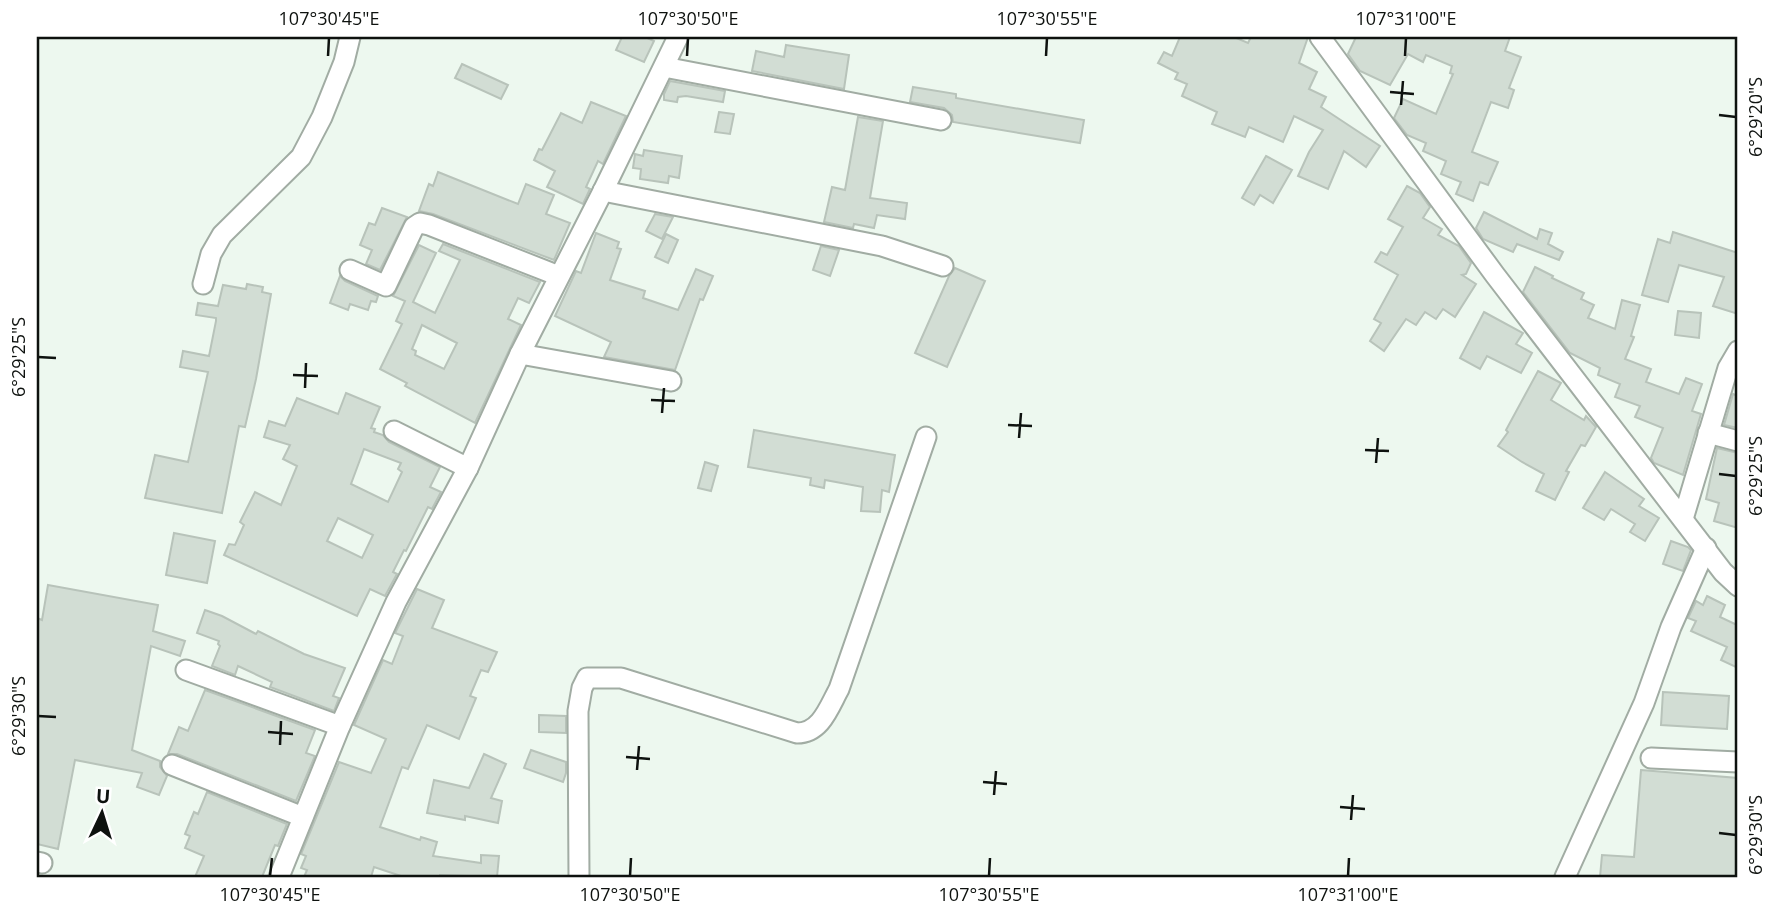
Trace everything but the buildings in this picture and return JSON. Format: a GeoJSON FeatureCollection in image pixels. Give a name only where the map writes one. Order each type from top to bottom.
{"type":"FeatureCollection","features":[{"type":"Feature","properties":{"kind":"street"},"geometry":{"type":"LineString","coordinates":[[203,284],[211,254],[222,235],[300,157],[322,117],[344,62],[350,37]]}},
{"type":"Feature","properties":{"kind":"street"},"geometry":{"type":"LineString","coordinates":[[279,877],[340,726],[396,602],[468,468],[520,354],[678,37]]}},
{"type":"Feature","properties":{"kind":"street"},"geometry":{"type":"LineString","coordinates":[[1320,37],[1495,275],[1723,572],[1738,586]]}},
{"type":"Feature","properties":{"kind":"street"},"geometry":{"type":"LineString","coordinates":[[664,67],[941,120]]}},
{"type":"Feature","properties":{"kind":"street"},"geometry":{"type":"LineString","coordinates":[[603,191],[882,246],[943,266]]}},
{"type":"Feature","properties":{"kind":"street"},"geometry":{"type":"LineString","coordinates":[[349,270],[386,286],[414,227],[420,223],[559,276]]}},
{"type":"Feature","properties":{"kind":"street"},"geometry":{"type":"LineString","coordinates":[[1682,519],[1728,368],[1738,351]]}},
{"type":"Feature","properties":{"kind":"street"},"geometry":{"type":"LineString","coordinates":[[520,354],[671,381]]}},
{"type":"Feature","properties":{"kind":"street"},"geometry":{"type":"LineString","coordinates":[[394,431],[468,468]]}},
{"type":"Feature","properties":{"kind":"street"},"geometry":{"type":"LineString","coordinates":[[1709,433],[1738,441]]}},
{"type":"Feature","properties":{"kind":"street"},"geometry":{"type":"LineString","coordinates":[[579,877],[578,711],[582,688],[587,678],[621,678],[797,733],[807,733],[821,722],[839,689],[926,437]]}},
{"type":"Feature","properties":{"kind":"street"},"geometry":{"type":"LineString","coordinates":[[1565,877],[1644,703],[1671,627],[1706,548]]}},
{"type":"Feature","properties":{"kind":"street"},"geometry":{"type":"LineString","coordinates":[[186,670],[340,726]]}},
{"type":"Feature","properties":{"kind":"street"},"geometry":{"type":"LineString","coordinates":[[1651,758],[1738,762]]}},
{"type":"Feature","properties":{"kind":"street"},"geometry":{"type":"LineString","coordinates":[[172,765],[303,817]]}}]}
